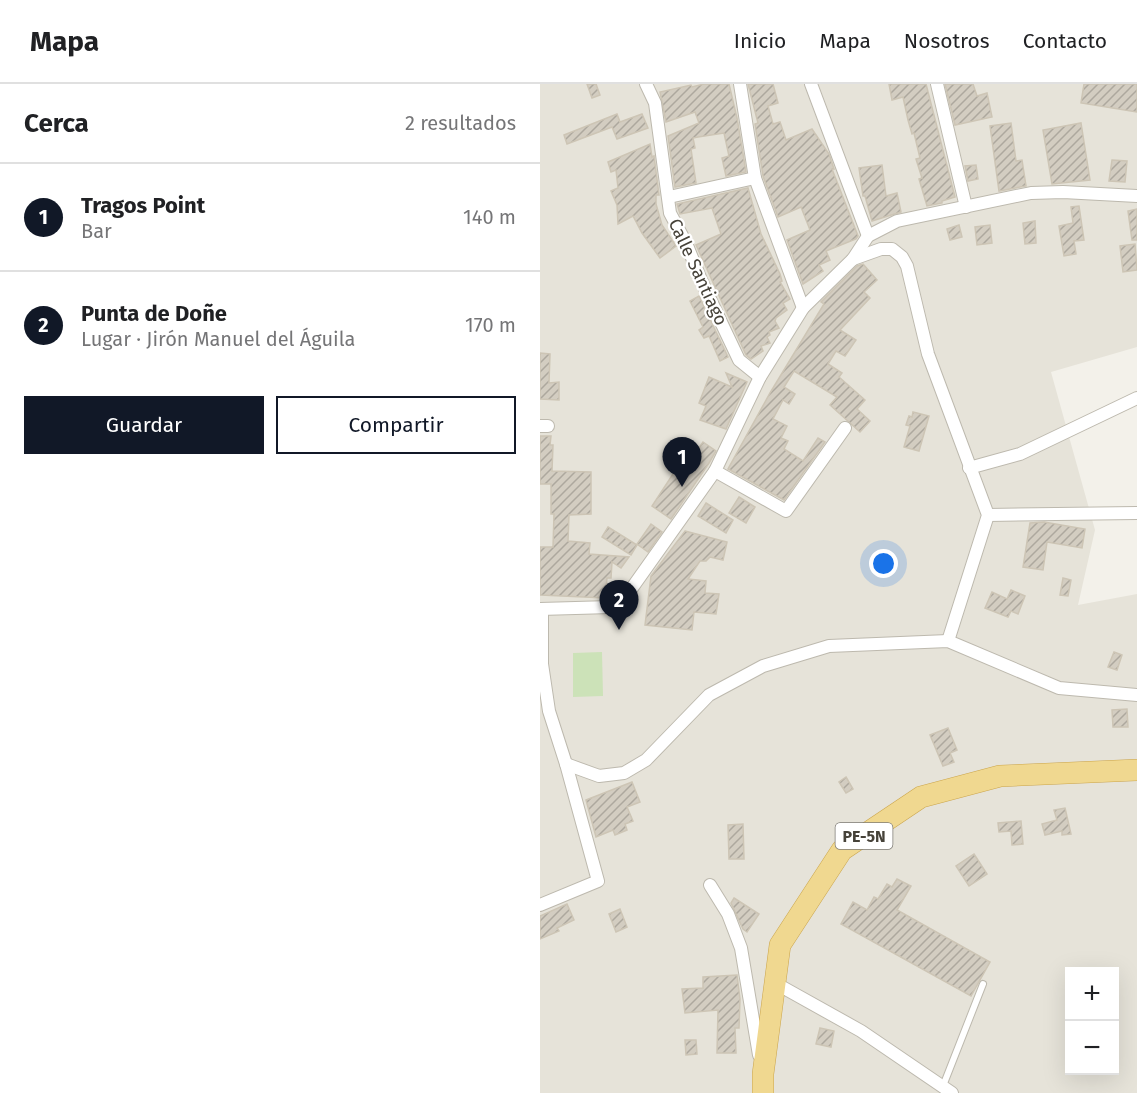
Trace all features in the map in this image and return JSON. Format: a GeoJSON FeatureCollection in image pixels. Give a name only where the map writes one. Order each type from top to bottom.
{"type":"FeatureCollection","features":[{"type":"Feature","properties":{"kind":"highway","name":"PE-5N"},"geometry":{"type":"LineString","coordinates":[[763,1083],[780,945],[842,850],[921,797],[1000,776],[1137,770]]}},
{"type":"Feature","properties":{"kind":"street","name":"Calle Santiago"},"geometry":{"type":"LineString","coordinates":[[646,84],[655,103],[670,213],[739,360],[760,377]]}},
{"type":"Feature","properties":{"kind":"street"},"geometry":{"type":"LineString","coordinates":[[740,84],[755,178],[803,308]]}},
{"type":"Feature","properties":{"kind":"street"},"geometry":{"type":"LineString","coordinates":[[811,84],[868,236]]}},
{"type":"Feature","properties":{"kind":"street"},"geometry":{"type":"LineString","coordinates":[[937,84],[966,207]]}},
{"type":"Feature","properties":{"kind":"street"},"geometry":{"type":"LineString","coordinates":[[669,197],[755,178]]}},
{"type":"Feature","properties":{"kind":"street"},"geometry":{"type":"LineString","coordinates":[[540,905],[598,881],[549,711],[541,664],[541,609],[611,607],[627,595],[716,471],[760,377],[803,308],[853,259],[868,236],[897,220],[1031,193],[1137,196]]}},
{"type":"Feature","properties":{"kind":"street"},"geometry":{"type":"LineString","coordinates":[[853,259],[881,249],[892,249],[902,257],[907,267],[928,354],[988,515],[948,641]]}},
{"type":"Feature","properties":{"kind":"street"},"geometry":{"type":"LineString","coordinates":[[969,468],[1020,454],[1137,398]]}},
{"type":"Feature","properties":{"kind":"street"},"geometry":{"type":"LineString","coordinates":[[716,471],[786,511],[845,428]]}},
{"type":"Feature","properties":{"kind":"street"},"geometry":{"type":"LineString","coordinates":[[988,515],[1137,513]]}},
{"type":"Feature","properties":{"kind":"street"},"geometry":{"type":"LineString","coordinates":[[566,764],[599,776],[624,773],[646,760],[709,696],[763,666],[829,646],[948,641],[1059,688],[1137,695]]}},
{"type":"Feature","properties":{"kind":"street"},"geometry":{"type":"LineString","coordinates":[[710,885],[728,914],[741,948],[763,1083]]}},
{"type":"Feature","properties":{"kind":"street"},"geometry":{"type":"LineString","coordinates":[[775,983],[861,1030],[947,1089]]}},
{"type":"Feature","properties":{"kind":"lane"},"geometry":{"type":"LineString","coordinates":[[947,1089],[983,984]]}},
{"type":"Feature","properties":{"kind":"shaded area"},"geometry":{"type":"Polygon","coordinates":[[[540,84],[1137,84],[1137,347],[1051,372],[1095,530],[1078,605],[1137,594],[1137,1093],[540,1093],[540,84]]]}},
{"type":"Feature","properties":{"kind":"green space"},"geometry":{"type":"Polygon","coordinates":[[[602,652],[603,696],[573,697],[573,653],[602,652]]]}},
{"type":"Feature","properties":{"kind":"building"},"geometry":{"type":"Polygon","coordinates":[[[587,84],[596,84],[600,95],[592,98],[587,84]]]}},
{"type":"Feature","properties":{"kind":"building"},"geometry":{"type":"Polygon","coordinates":[[[704,84],[729,84],[746,172],[726,176],[722,158],[729,156],[724,133],[693,138],[695,148],[691,149],[696,183],[675,187],[668,136],[699,123],[695,112],[666,122],[660,92],[704,84]]]}},
{"type":"Feature","properties":{"kind":"building"},"geometry":{"type":"Polygon","coordinates":[[[748,84],[773,84],[778,103],[768,106],[773,124],[780,122],[786,140],[812,129],[829,154],[834,169],[832,169],[858,236],[856,239],[826,251],[830,260],[819,265],[823,271],[803,284],[787,240],[810,230],[801,207],[778,217],[763,176],[755,124],[758,123],[748,84]]]}},
{"type":"Feature","properties":{"kind":"building"},"geometry":{"type":"Polygon","coordinates":[[[889,84],[926,84],[955,197],[927,206],[916,159],[920,158],[903,97],[892,100],[889,84]]]}},
{"type":"Feature","properties":{"kind":"building"},"geometry":{"type":"Polygon","coordinates":[[[945,84],[973,84],[977,96],[987,93],[992,117],[955,125],[945,84]]]}},
{"type":"Feature","properties":{"kind":"building"},"geometry":{"type":"Polygon","coordinates":[[[1084,84],[1137,84],[1137,112],[1081,103],[1084,84]]]}},
{"type":"Feature","properties":{"kind":"building"},"geometry":{"type":"Polygon","coordinates":[[[617,114],[620,122],[642,114],[648,128],[617,139],[612,127],[567,144],[564,135],[617,114]]]}},
{"type":"Feature","properties":{"kind":"building"},"geometry":{"type":"Polygon","coordinates":[[[1011,123],[1016,161],[1022,160],[1026,186],[999,191],[990,126],[1011,123]]]}},
{"type":"Feature","properties":{"kind":"building"},"geometry":{"type":"Polygon","coordinates":[[[1081,123],[1090,180],[1052,184],[1043,130],[1081,123]]]}},
{"type":"Feature","properties":{"kind":"building"},"geometry":{"type":"Polygon","coordinates":[[[650,144],[652,157],[654,156],[659,195],[656,195],[656,204],[662,225],[676,246],[660,258],[633,216],[618,224],[617,205],[611,191],[618,188],[616,170],[611,172],[608,162],[650,144]]]}},
{"type":"Feature","properties":{"kind":"building"},"geometry":{"type":"Polygon","coordinates":[[[1112,160],[1127,161],[1125,182],[1109,181],[1112,160]]]}},
{"type":"Feature","properties":{"kind":"building"},"geometry":{"type":"Polygon","coordinates":[[[882,165],[886,196],[897,193],[901,212],[872,221],[865,196],[863,196],[859,168],[882,165]]]}},
{"type":"Feature","properties":{"kind":"building"},"geometry":{"type":"Polygon","coordinates":[[[976,165],[978,179],[968,181],[965,166],[976,165]]]}},
{"type":"Feature","properties":{"kind":"building"},"geometry":{"type":"Polygon","coordinates":[[[748,188],[761,234],[780,274],[782,281],[780,282],[790,299],[783,303],[787,310],[776,318],[775,321],[779,328],[769,332],[770,335],[767,337],[770,343],[761,346],[763,351],[751,359],[746,355],[696,245],[721,234],[712,208],[680,214],[677,204],[748,188]]]}},
{"type":"Feature","properties":{"kind":"building"},"geometry":{"type":"Polygon","coordinates":[[[1079,206],[1084,240],[1074,241],[1076,254],[1064,256],[1059,226],[1073,223],[1071,207],[1079,206]]]}},
{"type":"Feature","properties":{"kind":"building"},"geometry":{"type":"Polygon","coordinates":[[[1137,209],[1137,240],[1132,240],[1128,211],[1137,209]]]}},
{"type":"Feature","properties":{"kind":"building"},"geometry":{"type":"Polygon","coordinates":[[[1035,221],[1036,243],[1025,244],[1023,223],[1035,221]]]}},
{"type":"Feature","properties":{"kind":"building"},"geometry":{"type":"Polygon","coordinates":[[[959,225],[962,237],[950,240],[947,229],[959,225]]]}},
{"type":"Feature","properties":{"kind":"building"},"geometry":{"type":"Polygon","coordinates":[[[990,225],[992,243],[977,245],[975,227],[990,225]]]}},
{"type":"Feature","properties":{"kind":"building"},"geometry":{"type":"Polygon","coordinates":[[[1135,244],[1137,270],[1123,272],[1120,246],[1135,244]]]}},
{"type":"Feature","properties":{"kind":"building"},"geometry":{"type":"Polygon","coordinates":[[[863,264],[877,280],[864,292],[870,298],[840,330],[856,340],[845,356],[836,351],[828,364],[842,373],[839,377],[865,400],[857,409],[870,421],[860,432],[830,405],[837,397],[794,371],[784,387],[795,394],[789,404],[783,400],[773,419],[787,426],[781,438],[788,441],[784,449],[803,461],[818,438],[825,442],[784,500],[728,469],[770,393],[824,304],[821,302],[857,266],[863,264]]]}},
{"type":"Feature","properties":{"kind":"building"},"geometry":{"type":"Polygon","coordinates":[[[699,296],[728,357],[720,361],[709,336],[704,338],[699,330],[703,327],[690,301],[699,296]]]}},
{"type":"Feature","properties":{"kind":"building"},"geometry":{"type":"Polygon","coordinates":[[[540,353],[550,354],[549,383],[559,382],[559,400],[540,399],[540,353]]]}},
{"type":"Feature","properties":{"kind":"building"},"geometry":{"type":"Polygon","coordinates":[[[726,373],[747,382],[726,429],[700,420],[706,406],[699,403],[709,377],[732,387],[726,373]]]}},
{"type":"Feature","properties":{"kind":"building"},"geometry":{"type":"Polygon","coordinates":[[[913,412],[929,416],[919,451],[904,447],[910,426],[906,425],[913,412]]]}},
{"type":"Feature","properties":{"kind":"building"},"geometry":{"type":"Polygon","coordinates":[[[540,436],[551,436],[552,471],[591,472],[591,514],[569,515],[568,541],[590,543],[589,554],[629,557],[621,568],[612,562],[611,578],[607,578],[605,598],[540,595],[540,547],[553,547],[554,514],[551,514],[551,484],[540,484],[540,436]]]}},
{"type":"Feature","properties":{"kind":"building"},"geometry":{"type":"Polygon","coordinates":[[[703,442],[716,451],[671,519],[652,506],[688,451],[694,455],[703,442]]]}},
{"type":"Feature","properties":{"kind":"building"},"geometry":{"type":"Polygon","coordinates":[[[739,497],[755,507],[746,523],[729,513],[739,497]]]}},
{"type":"Feature","properties":{"kind":"building"},"geometry":{"type":"Polygon","coordinates":[[[706,503],[733,520],[726,533],[698,516],[706,503]]]}},
{"type":"Feature","properties":{"kind":"building"},"geometry":{"type":"Polygon","coordinates":[[[1044,522],[1085,529],[1082,548],[1047,542],[1043,570],[1023,567],[1030,523],[1044,522]]]}},
{"type":"Feature","properties":{"kind":"building"},"geometry":{"type":"Polygon","coordinates":[[[651,524],[662,532],[648,552],[637,544],[651,524]]]}},
{"type":"Feature","properties":{"kind":"building"},"geometry":{"type":"Polygon","coordinates":[[[608,527],[637,545],[631,555],[602,537],[608,527]]]}},
{"type":"Feature","properties":{"kind":"building"},"geometry":{"type":"Polygon","coordinates":[[[685,531],[727,542],[723,560],[710,557],[706,561],[700,561],[688,579],[706,581],[705,593],[719,594],[716,614],[694,612],[692,630],[645,625],[651,576],[685,531]]]}},
{"type":"Feature","properties":{"kind":"building"},"geometry":{"type":"Polygon","coordinates":[[[1063,578],[1071,580],[1068,596],[1060,595],[1063,578]]]}},
{"type":"Feature","properties":{"kind":"building"},"geometry":{"type":"Polygon","coordinates":[[[1011,590],[1025,596],[1018,614],[1011,611],[1008,617],[985,608],[992,592],[1007,599],[1011,590]]]}},
{"type":"Feature","properties":{"kind":"building"},"geometry":{"type":"Polygon","coordinates":[[[1114,652],[1122,655],[1117,670],[1108,667],[1114,652]]]}},
{"type":"Feature","properties":{"kind":"building"},"geometry":{"type":"Polygon","coordinates":[[[1127,709],[1128,727],[1113,727],[1112,710],[1127,709]]]}},
{"type":"Feature","properties":{"kind":"building"},"geometry":{"type":"Polygon","coordinates":[[[948,728],[957,750],[950,753],[954,762],[943,766],[930,735],[948,728]]]}},
{"type":"Feature","properties":{"kind":"building"},"geometry":{"type":"Polygon","coordinates":[[[846,777],[853,789],[846,793],[839,782],[846,777]]]}},
{"type":"Feature","properties":{"kind":"building"},"geometry":{"type":"Polygon","coordinates":[[[632,782],[640,802],[627,807],[633,821],[625,824],[627,830],[615,835],[613,830],[596,837],[586,800],[632,782]]]}},
{"type":"Feature","properties":{"kind":"building"},"geometry":{"type":"Polygon","coordinates":[[[1065,808],[1071,834],[1062,835],[1062,831],[1045,835],[1042,824],[1057,820],[1054,810],[1065,808]]]}},
{"type":"Feature","properties":{"kind":"building"},"geometry":{"type":"Polygon","coordinates":[[[1021,821],[1023,844],[1012,845],[1011,831],[999,832],[998,823],[1021,821]]]}},
{"type":"Feature","properties":{"kind":"building"},"geometry":{"type":"Polygon","coordinates":[[[743,824],[744,859],[729,859],[728,825],[743,824]]]}},
{"type":"Feature","properties":{"kind":"building"},"geometry":{"type":"Polygon","coordinates":[[[974,854],[987,874],[969,886],[956,866],[974,854]]]}},
{"type":"Feature","properties":{"kind":"building"},"geometry":{"type":"Polygon","coordinates":[[[897,879],[911,886],[897,910],[990,962],[971,996],[841,924],[853,902],[867,910],[874,897],[878,899],[887,884],[892,887],[897,879]]]}},
{"type":"Feature","properties":{"kind":"building"},"geometry":{"type":"Polygon","coordinates":[[[734,898],[759,914],[747,932],[743,929],[731,903],[734,898]]]}},
{"type":"Feature","properties":{"kind":"building"},"geometry":{"type":"Polygon","coordinates":[[[567,904],[574,920],[557,928],[559,931],[540,939],[540,916],[567,904]]]}},
{"type":"Feature","properties":{"kind":"building"},"geometry":{"type":"Polygon","coordinates":[[[620,909],[627,927],[616,932],[609,914],[620,909]]]}},
{"type":"Feature","properties":{"kind":"building"},"geometry":{"type":"Polygon","coordinates":[[[737,975],[740,999],[739,1028],[735,1028],[736,1053],[717,1053],[718,1010],[685,1013],[682,989],[703,988],[703,977],[737,975]]]}},
{"type":"Feature","properties":{"kind":"building"},"geometry":{"type":"Polygon","coordinates":[[[820,1028],[834,1031],[831,1047],[816,1044],[820,1028]]]}},
{"type":"Feature","properties":{"kind":"building"},"geometry":{"type":"Polygon","coordinates":[[[685,1040],[696,1040],[697,1054],[686,1055],[685,1040]]]}},
{"type":"Feature","properties":{"kind":"place","name":"Tragos Point"},"geometry":{"type":"Point","coordinates":[682,487]}},
{"type":"Feature","properties":{"kind":"place","name":"Punta de Doñe"},"geometry":{"type":"Point","coordinates":[619,630]}}]}
